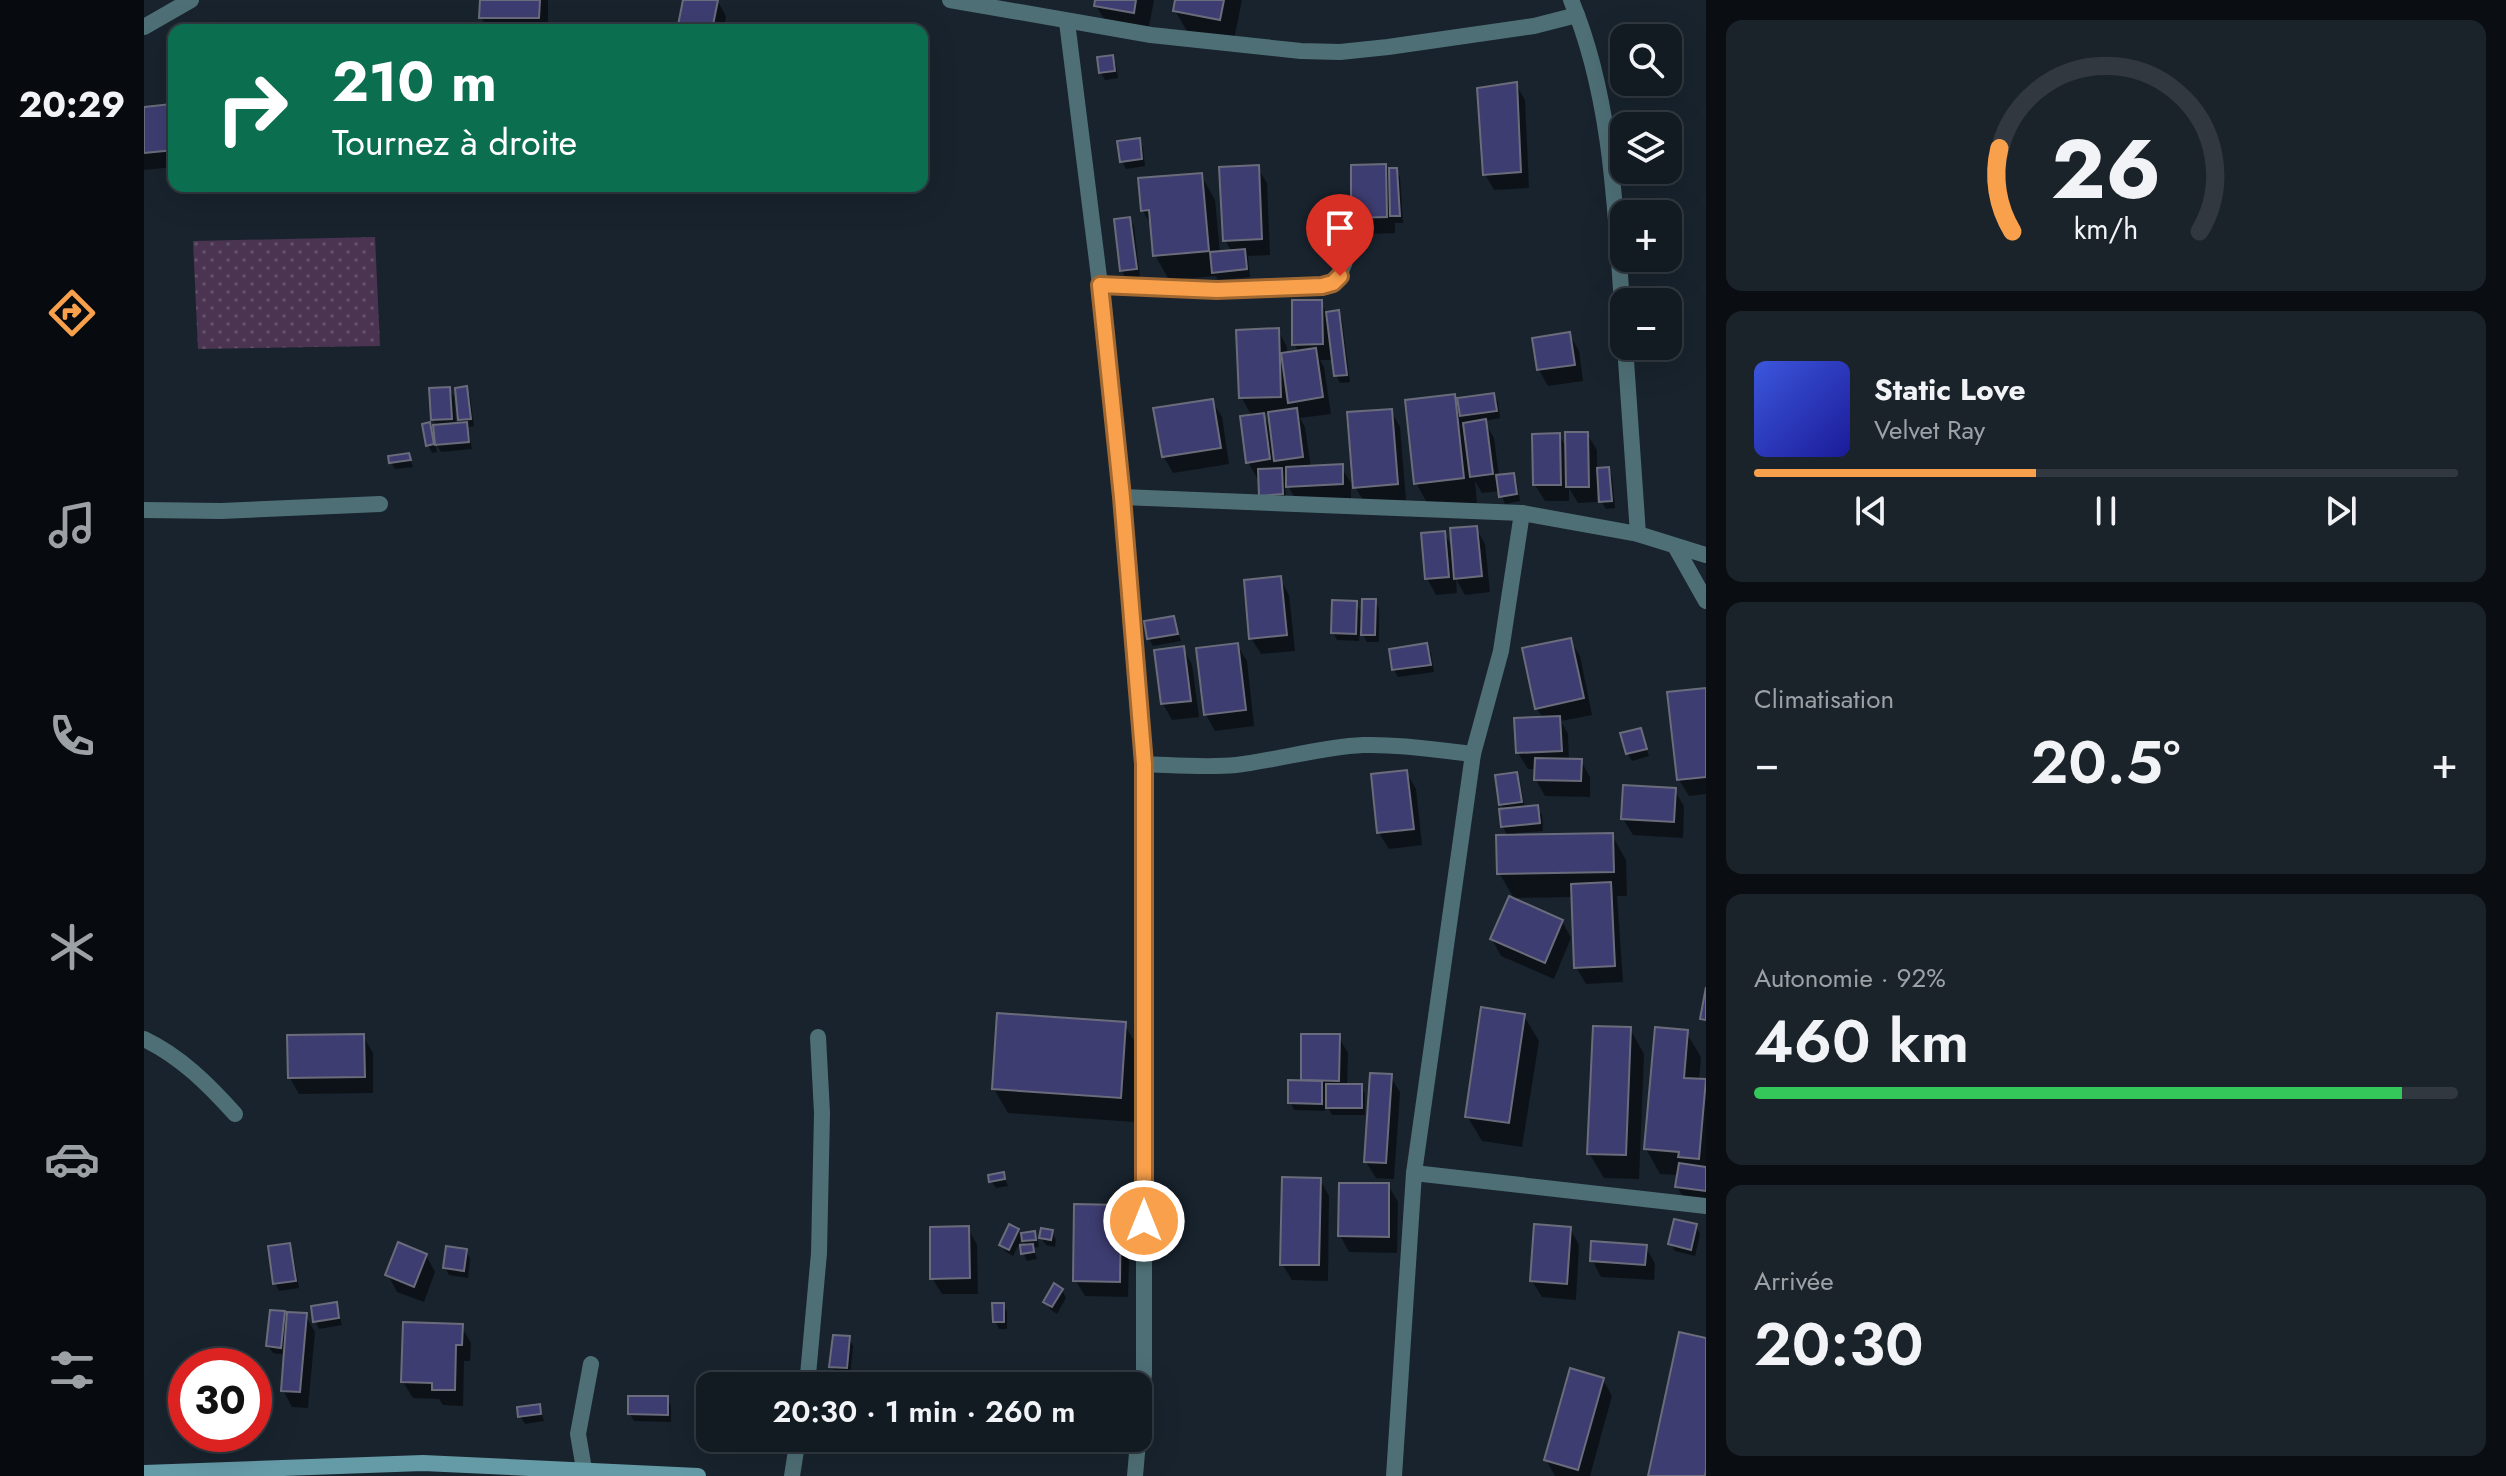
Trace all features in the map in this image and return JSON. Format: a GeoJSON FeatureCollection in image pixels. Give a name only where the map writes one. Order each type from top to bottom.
{"type":"FeatureCollection","features":[{"type":"Feature","properties":{"kind":"main road"},"geometry":{"type":"LineString","coordinates":[[144,1473],[584,1469],[698,1476]]}},
{"type":"Feature","properties":{"kind":"street"},"geometry":{"type":"LineString","coordinates":[[144,27],[191,0]]}},
{"type":"Feature","properties":{"kind":"street"},"geometry":{"type":"LineString","coordinates":[[950,0],[1151,35],[1301,51],[1340,52],[1534,26],[1574,7],[1592,62],[1611,175],[1620,288]]}},
{"type":"Feature","properties":{"kind":"street"},"geometry":{"type":"LineString","coordinates":[[1067,22],[1100,285],[1122,497],[1144,764],[1144,1373],[1135,1476]]}},
{"type":"Feature","properties":{"kind":"street"},"geometry":{"type":"LineString","coordinates":[[1100,285],[1217,290],[1322,286],[1333,283],[1340,276],[1353,234]]}},
{"type":"Feature","properties":{"kind":"street"},"geometry":{"type":"LineString","coordinates":[[1626,360],[1638,534]]}},
{"type":"Feature","properties":{"kind":"street"},"geometry":{"type":"LineString","coordinates":[[1122,497],[1522,513],[1638,534],[1706,555]]}},
{"type":"Feature","properties":{"kind":"street"},"geometry":{"type":"LineString","coordinates":[[144,510],[221,511],[380,504]]}},
{"type":"Feature","properties":{"kind":"street"},"geometry":{"type":"LineString","coordinates":[[1394,1476],[1414,1173],[1473,754],[1501,651],[1522,513]]}},
{"type":"Feature","properties":{"kind":"street"},"geometry":{"type":"LineString","coordinates":[[1675,546],[1706,601]]}},
{"type":"Feature","properties":{"kind":"street"},"geometry":{"type":"LineString","coordinates":[[1144,764],[1234,765],[1364,745],[1473,754]]}},
{"type":"Feature","properties":{"kind":"street"},"geometry":{"type":"LineString","coordinates":[[808,1372],[819,1253],[822,1113],[818,1037]]}},
{"type":"Feature","properties":{"kind":"street"},"geometry":{"type":"LineString","coordinates":[[144,1039],[165,1049],[214,1091],[235,1114]]}},
{"type":"Feature","properties":{"kind":"street"},"geometry":{"type":"LineString","coordinates":[[1414,1173],[1706,1206]]}},
{"type":"Feature","properties":{"kind":"street"},"geometry":{"type":"LineString","coordinates":[[584,1469],[578,1434],[591,1364]]}},
{"type":"Feature","properties":{"kind":"street"},"geometry":{"type":"LineString","coordinates":[[792,1476],[796,1452]]}},
{"type":"Feature","properties":{"kind":"shaded area"},"geometry":{"type":"Polygon","coordinates":[[[375,237],[380,346],[198,349],[193,241],[375,237]]]}},
{"type":"Feature","properties":{"kind":"building"},"geometry":{"type":"Polygon","coordinates":[[[480,0],[540,0],[539,18],[479,18],[480,0]]]}},
{"type":"Feature","properties":{"kind":"building"},"geometry":{"type":"Polygon","coordinates":[[[683,0],[718,0],[713,24],[678,24],[683,0]]]}},
{"type":"Feature","properties":{"kind":"building"},"geometry":{"type":"Polygon","coordinates":[[[1095,0],[1136,0],[1134,13],[1094,6],[1095,0]]]}},
{"type":"Feature","properties":{"kind":"building"},"geometry":{"type":"Polygon","coordinates":[[[1175,0],[1224,0],[1220,20],[1173,11],[1175,0]]]}},
{"type":"Feature","properties":{"kind":"building"},"geometry":{"type":"Polygon","coordinates":[[[1113,55],[1115,71],[1099,73],[1097,57],[1113,55]]]}},
{"type":"Feature","properties":{"kind":"building"},"geometry":{"type":"Polygon","coordinates":[[[1517,82],[1521,172],[1483,175],[1477,88],[1517,82]]]}},
{"type":"Feature","properties":{"kind":"building"},"geometry":{"type":"Polygon","coordinates":[[[168,104],[168,151],[144,153],[144,107],[168,104]]]}},
{"type":"Feature","properties":{"kind":"building"},"geometry":{"type":"Polygon","coordinates":[[[1140,138],[1142,159],[1120,162],[1117,141],[1140,138]]]}},
{"type":"Feature","properties":{"kind":"building"},"geometry":{"type":"Polygon","coordinates":[[[1386,164],[1387,217],[1351,218],[1351,165],[1386,164]]]}},
{"type":"Feature","properties":{"kind":"building"},"geometry":{"type":"Polygon","coordinates":[[[1259,165],[1262,239],[1223,241],[1219,167],[1259,165]]]}},
{"type":"Feature","properties":{"kind":"building"},"geometry":{"type":"Polygon","coordinates":[[[1389,168],[1397,168],[1400,216],[1390,216],[1389,168]]]}},
{"type":"Feature","properties":{"kind":"building"},"geometry":{"type":"Polygon","coordinates":[[[1202,173],[1209,251],[1153,256],[1149,210],[1141,211],[1138,178],[1202,173]]]}},
{"type":"Feature","properties":{"kind":"building"},"geometry":{"type":"Polygon","coordinates":[[[1130,217],[1137,269],[1120,271],[1114,219],[1130,217]]]}},
{"type":"Feature","properties":{"kind":"building"},"geometry":{"type":"Polygon","coordinates":[[[1245,249],[1247,269],[1212,273],[1210,252],[1245,249]]]}},
{"type":"Feature","properties":{"kind":"building"},"geometry":{"type":"Polygon","coordinates":[[[1292,300],[1322,300],[1323,344],[1292,345],[1292,300]]]}},
{"type":"Feature","properties":{"kind":"building"},"geometry":{"type":"Polygon","coordinates":[[[1339,310],[1347,375],[1334,376],[1326,312],[1339,310]]]}},
{"type":"Feature","properties":{"kind":"building"},"geometry":{"type":"Polygon","coordinates":[[[1279,328],[1281,397],[1239,398],[1236,330],[1279,328]]]}},
{"type":"Feature","properties":{"kind":"building"},"geometry":{"type":"Polygon","coordinates":[[[1570,332],[1575,365],[1537,370],[1532,338],[1570,332]]]}},
{"type":"Feature","properties":{"kind":"building"},"geometry":{"type":"Polygon","coordinates":[[[1316,348],[1323,397],[1288,403],[1281,353],[1316,348]]]}},
{"type":"Feature","properties":{"kind":"building"},"geometry":{"type":"Polygon","coordinates":[[[467,386],[471,419],[458,420],[455,388],[467,386]]]}},
{"type":"Feature","properties":{"kind":"building"},"geometry":{"type":"Polygon","coordinates":[[[450,387],[452,419],[431,420],[429,388],[450,387]]]}},
{"type":"Feature","properties":{"kind":"building"},"geometry":{"type":"Polygon","coordinates":[[[1494,393],[1497,411],[1460,416],[1457,398],[1494,393]]]}},
{"type":"Feature","properties":{"kind":"building"},"geometry":{"type":"Polygon","coordinates":[[[1455,394],[1464,478],[1414,484],[1405,400],[1455,394]]]}},
{"type":"Feature","properties":{"kind":"building"},"geometry":{"type":"Polygon","coordinates":[[[1213,399],[1221,448],[1162,457],[1153,408],[1213,399]]]}},
{"type":"Feature","properties":{"kind":"building"},"geometry":{"type":"Polygon","coordinates":[[[1297,408],[1303,457],[1274,461],[1268,412],[1297,408]]]}},
{"type":"Feature","properties":{"kind":"building"},"geometry":{"type":"Polygon","coordinates":[[[1392,409],[1398,484],[1353,488],[1347,412],[1392,409]]]}},
{"type":"Feature","properties":{"kind":"building"},"geometry":{"type":"Polygon","coordinates":[[[1264,413],[1270,459],[1246,463],[1240,416],[1264,413]]]}},
{"type":"Feature","properties":{"kind":"building"},"geometry":{"type":"Polygon","coordinates":[[[1486,419],[1493,474],[1470,477],[1463,423],[1486,419]]]}},
{"type":"Feature","properties":{"kind":"building"},"geometry":{"type":"Polygon","coordinates":[[[430,422],[434,444],[426,446],[422,424],[430,422]]]}},
{"type":"Feature","properties":{"kind":"building"},"geometry":{"type":"Polygon","coordinates":[[[467,422],[469,442],[435,445],[433,425],[467,422]]]}},
{"type":"Feature","properties":{"kind":"building"},"geometry":{"type":"Polygon","coordinates":[[[1565,432],[1588,432],[1589,487],[1566,487],[1565,432]]]}},
{"type":"Feature","properties":{"kind":"building"},"geometry":{"type":"Polygon","coordinates":[[[1560,433],[1561,485],[1533,485],[1532,434],[1560,433]]]}},
{"type":"Feature","properties":{"kind":"building"},"geometry":{"type":"Polygon","coordinates":[[[409,453],[411,460],[389,463],[388,456],[409,453]]]}},
{"type":"Feature","properties":{"kind":"building"},"geometry":{"type":"Polygon","coordinates":[[[1343,464],[1343,484],[1286,487],[1286,467],[1343,464]]]}},
{"type":"Feature","properties":{"kind":"building"},"geometry":{"type":"Polygon","coordinates":[[[1609,467],[1612,501],[1599,502],[1597,468],[1609,467]]]}},
{"type":"Feature","properties":{"kind":"building"},"geometry":{"type":"Polygon","coordinates":[[[1282,468],[1283,494],[1259,496],[1258,469],[1282,468]]]}},
{"type":"Feature","properties":{"kind":"building"},"geometry":{"type":"Polygon","coordinates":[[[1514,473],[1517,494],[1499,497],[1496,475],[1514,473]]]}},
{"type":"Feature","properties":{"kind":"building"},"geometry":{"type":"Polygon","coordinates":[[[1477,526],[1482,576],[1454,579],[1450,528],[1477,526]]]}},
{"type":"Feature","properties":{"kind":"building"},"geometry":{"type":"Polygon","coordinates":[[[1445,531],[1449,577],[1425,579],[1421,533],[1445,531]]]}},
{"type":"Feature","properties":{"kind":"building"},"geometry":{"type":"Polygon","coordinates":[[[1281,576],[1287,635],[1249,639],[1244,580],[1281,576]]]}},
{"type":"Feature","properties":{"kind":"building"},"geometry":{"type":"Polygon","coordinates":[[[1362,599],[1376,599],[1375,635],[1361,635],[1362,599]]]}},
{"type":"Feature","properties":{"kind":"building"},"geometry":{"type":"Polygon","coordinates":[[[1332,600],[1357,601],[1356,634],[1331,633],[1332,600]]]}},
{"type":"Feature","properties":{"kind":"building"},"geometry":{"type":"Polygon","coordinates":[[[1174,616],[1178,634],[1147,639],[1144,621],[1174,616]]]}},
{"type":"Feature","properties":{"kind":"building"},"geometry":{"type":"Polygon","coordinates":[[[1571,638],[1584,698],[1535,709],[1522,648],[1571,638]]]}},
{"type":"Feature","properties":{"kind":"building"},"geometry":{"type":"Polygon","coordinates":[[[1238,643],[1246,710],[1204,715],[1196,648],[1238,643]]]}},
{"type":"Feature","properties":{"kind":"building"},"geometry":{"type":"Polygon","coordinates":[[[1427,643],[1431,665],[1392,670],[1389,649],[1427,643]]]}},
{"type":"Feature","properties":{"kind":"building"},"geometry":{"type":"Polygon","coordinates":[[[1184,646],[1191,701],[1161,704],[1154,650],[1184,646]]]}},
{"type":"Feature","properties":{"kind":"building"},"geometry":{"type":"Polygon","coordinates":[[[1706,688],[1706,777],[1677,780],[1667,692],[1706,688]]]}},
{"type":"Feature","properties":{"kind":"building"},"geometry":{"type":"Polygon","coordinates":[[[1560,716],[1562,751],[1516,753],[1514,718],[1560,716]]]}},
{"type":"Feature","properties":{"kind":"building"},"geometry":{"type":"Polygon","coordinates":[[[1641,728],[1647,749],[1626,754],[1620,733],[1641,728]]]}},
{"type":"Feature","properties":{"kind":"building"},"geometry":{"type":"Polygon","coordinates":[[[1535,758],[1582,759],[1581,781],[1534,780],[1535,758]]]}},
{"type":"Feature","properties":{"kind":"building"},"geometry":{"type":"Polygon","coordinates":[[[1407,770],[1414,829],[1377,833],[1371,774],[1407,770]]]}},
{"type":"Feature","properties":{"kind":"building"},"geometry":{"type":"Polygon","coordinates":[[[1517,772],[1522,802],[1499,805],[1495,775],[1517,772]]]}},
{"type":"Feature","properties":{"kind":"building"},"geometry":{"type":"Polygon","coordinates":[[[1623,785],[1676,788],[1674,822],[1621,819],[1623,785]]]}},
{"type":"Feature","properties":{"kind":"building"},"geometry":{"type":"Polygon","coordinates":[[[1538,805],[1540,823],[1501,827],[1499,809],[1538,805]]]}},
{"type":"Feature","properties":{"kind":"building"},"geometry":{"type":"Polygon","coordinates":[[[1613,833],[1614,872],[1497,874],[1496,835],[1613,833]]]}},
{"type":"Feature","properties":{"kind":"building"},"geometry":{"type":"Polygon","coordinates":[[[1611,882],[1615,966],[1574,968],[1571,884],[1611,882]]]}},
{"type":"Feature","properties":{"kind":"building"},"geometry":{"type":"Polygon","coordinates":[[[1509,896],[1563,920],[1545,963],[1490,939],[1509,896]]]}},
{"type":"Feature","properties":{"kind":"building"},"geometry":{"type":"Polygon","coordinates":[[[1706,987],[1706,1020],[1700,1019],[1706,987]]]}},
{"type":"Feature","properties":{"kind":"building"},"geometry":{"type":"Polygon","coordinates":[[[1481,1007],[1525,1014],[1509,1123],[1465,1117],[1481,1007]]]}},
{"type":"Feature","properties":{"kind":"building"},"geometry":{"type":"Polygon","coordinates":[[[997,1013],[1126,1022],[1121,1098],[992,1089],[997,1013]]]}},
{"type":"Feature","properties":{"kind":"building"},"geometry":{"type":"Polygon","coordinates":[[[1593,1026],[1631,1027],[1626,1155],[1587,1154],[1593,1026]]]}},
{"type":"Feature","properties":{"kind":"building"},"geometry":{"type":"Polygon","coordinates":[[[1655,1027],[1688,1030],[1684,1078],[1706,1079],[1699,1159],[1678,1157],[1679,1152],[1644,1149],[1655,1027]]]}},
{"type":"Feature","properties":{"kind":"building"},"geometry":{"type":"Polygon","coordinates":[[[364,1034],[365,1077],[288,1078],[287,1035],[364,1034]]]}},
{"type":"Feature","properties":{"kind":"building"},"geometry":{"type":"Polygon","coordinates":[[[1301,1034],[1340,1034],[1339,1081],[1301,1080],[1301,1034]]]}},
{"type":"Feature","properties":{"kind":"building"},"geometry":{"type":"Polygon","coordinates":[[[1370,1073],[1392,1074],[1386,1163],[1364,1162],[1370,1073]]]}},
{"type":"Feature","properties":{"kind":"building"},"geometry":{"type":"Polygon","coordinates":[[[1288,1080],[1322,1081],[1322,1104],[1288,1103],[1288,1080]]]}},
{"type":"Feature","properties":{"kind":"building"},"geometry":{"type":"Polygon","coordinates":[[[1326,1084],[1362,1084],[1362,1108],[1326,1108],[1326,1084]]]}},
{"type":"Feature","properties":{"kind":"building"},"geometry":{"type":"Polygon","coordinates":[[[1679,1163],[1706,1167],[1706,1191],[1675,1187],[1679,1163]]]}},
{"type":"Feature","properties":{"kind":"building"},"geometry":{"type":"Polygon","coordinates":[[[1004,1172],[1005,1179],[989,1182],[988,1175],[1004,1172]]]}},
{"type":"Feature","properties":{"kind":"building"},"geometry":{"type":"Polygon","coordinates":[[[1282,1177],[1321,1178],[1319,1265],[1280,1265],[1282,1177]]]}},
{"type":"Feature","properties":{"kind":"building"},"geometry":{"type":"Polygon","coordinates":[[[1339,1183],[1389,1183],[1389,1237],[1338,1236],[1339,1183]]]}},
{"type":"Feature","properties":{"kind":"building"},"geometry":{"type":"Polygon","coordinates":[[[1074,1204],[1121,1205],[1120,1282],[1073,1281],[1074,1204]]]}},
{"type":"Feature","properties":{"kind":"building"},"geometry":{"type":"Polygon","coordinates":[[[1674,1219],[1697,1224],[1691,1250],[1668,1244],[1674,1219]]]}},
{"type":"Feature","properties":{"kind":"building"},"geometry":{"type":"Polygon","coordinates":[[[1009,1224],[1019,1229],[1009,1250],[999,1245],[1009,1224]]]}},
{"type":"Feature","properties":{"kind":"building"},"geometry":{"type":"Polygon","coordinates":[[[1534,1224],[1571,1227],[1567,1284],[1530,1281],[1534,1224]]]}},
{"type":"Feature","properties":{"kind":"building"},"geometry":{"type":"Polygon","coordinates":[[[969,1226],[970,1278],[930,1279],[930,1227],[969,1226]]]}},
{"type":"Feature","properties":{"kind":"building"},"geometry":{"type":"Polygon","coordinates":[[[1041,1228],[1053,1230],[1051,1240],[1039,1238],[1041,1228]]]}},
{"type":"Feature","properties":{"kind":"building"},"geometry":{"type":"Polygon","coordinates":[[[1035,1231],[1036,1240],[1022,1241],[1021,1233],[1035,1231]]]}},
{"type":"Feature","properties":{"kind":"building"},"geometry":{"type":"Polygon","coordinates":[[[1591,1241],[1647,1245],[1645,1265],[1590,1261],[1591,1241]]]}},
{"type":"Feature","properties":{"kind":"building"},"geometry":{"type":"Polygon","coordinates":[[[398,1242],[427,1254],[414,1287],[385,1275],[398,1242]]]}},
{"type":"Feature","properties":{"kind":"building"},"geometry":{"type":"Polygon","coordinates":[[[290,1243],[296,1281],[273,1284],[268,1246],[290,1243]]]}},
{"type":"Feature","properties":{"kind":"building"},"geometry":{"type":"Polygon","coordinates":[[[1033,1244],[1034,1252],[1021,1254],[1020,1245],[1033,1244]]]}},
{"type":"Feature","properties":{"kind":"building"},"geometry":{"type":"Polygon","coordinates":[[[446,1246],[467,1249],[464,1271],[443,1268],[446,1246]]]}},
{"type":"Feature","properties":{"kind":"building"},"geometry":{"type":"Polygon","coordinates":[[[1054,1283],[1063,1289],[1052,1307],[1043,1302],[1054,1283]]]}},
{"type":"Feature","properties":{"kind":"building"},"geometry":{"type":"Polygon","coordinates":[[[337,1302],[339,1318],[313,1322],[311,1306],[337,1302]]]}},
{"type":"Feature","properties":{"kind":"building"},"geometry":{"type":"Polygon","coordinates":[[[992,1303],[1004,1303],[1004,1322],[993,1322],[992,1303]]]}},
{"type":"Feature","properties":{"kind":"building"},"geometry":{"type":"Polygon","coordinates":[[[270,1310],[285,1311],[281,1348],[266,1346],[270,1310]]]}},
{"type":"Feature","properties":{"kind":"building"},"geometry":{"type":"Polygon","coordinates":[[[287,1312],[307,1313],[300,1392],[281,1391],[287,1312]]]}},
{"type":"Feature","properties":{"kind":"building"},"geometry":{"type":"Polygon","coordinates":[[[403,1322],[463,1324],[462,1345],[456,1345],[455,1390],[432,1390],[432,1383],[401,1382],[403,1322]]]}},
{"type":"Feature","properties":{"kind":"building"},"geometry":{"type":"Polygon","coordinates":[[[1679,1332],[1706,1338],[1705,1476],[1648,1476],[1679,1332]]]}},
{"type":"Feature","properties":{"kind":"building"},"geometry":{"type":"Polygon","coordinates":[[[833,1335],[850,1336],[847,1368],[829,1367],[833,1335]]]}},
{"type":"Feature","properties":{"kind":"building"},"geometry":{"type":"Polygon","coordinates":[[[1570,1368],[1604,1378],[1578,1470],[1544,1460],[1570,1368]]]}},
{"type":"Feature","properties":{"kind":"building"},"geometry":{"type":"Polygon","coordinates":[[[628,1396],[668,1396],[668,1415],[628,1414],[628,1396]]]}},
{"type":"Feature","properties":{"kind":"building"},"geometry":{"type":"Polygon","coordinates":[[[540,1404],[541,1414],[518,1417],[517,1407],[540,1404]]]}},
{"type":"Feature","properties":{"kind":"route"},"geometry":{"type":"LineString","coordinates":[[1144,1221],[1144,764],[1122,497],[1100,285],[1217,290],[1322,286],[1333,283],[1340,276]]}}]}
